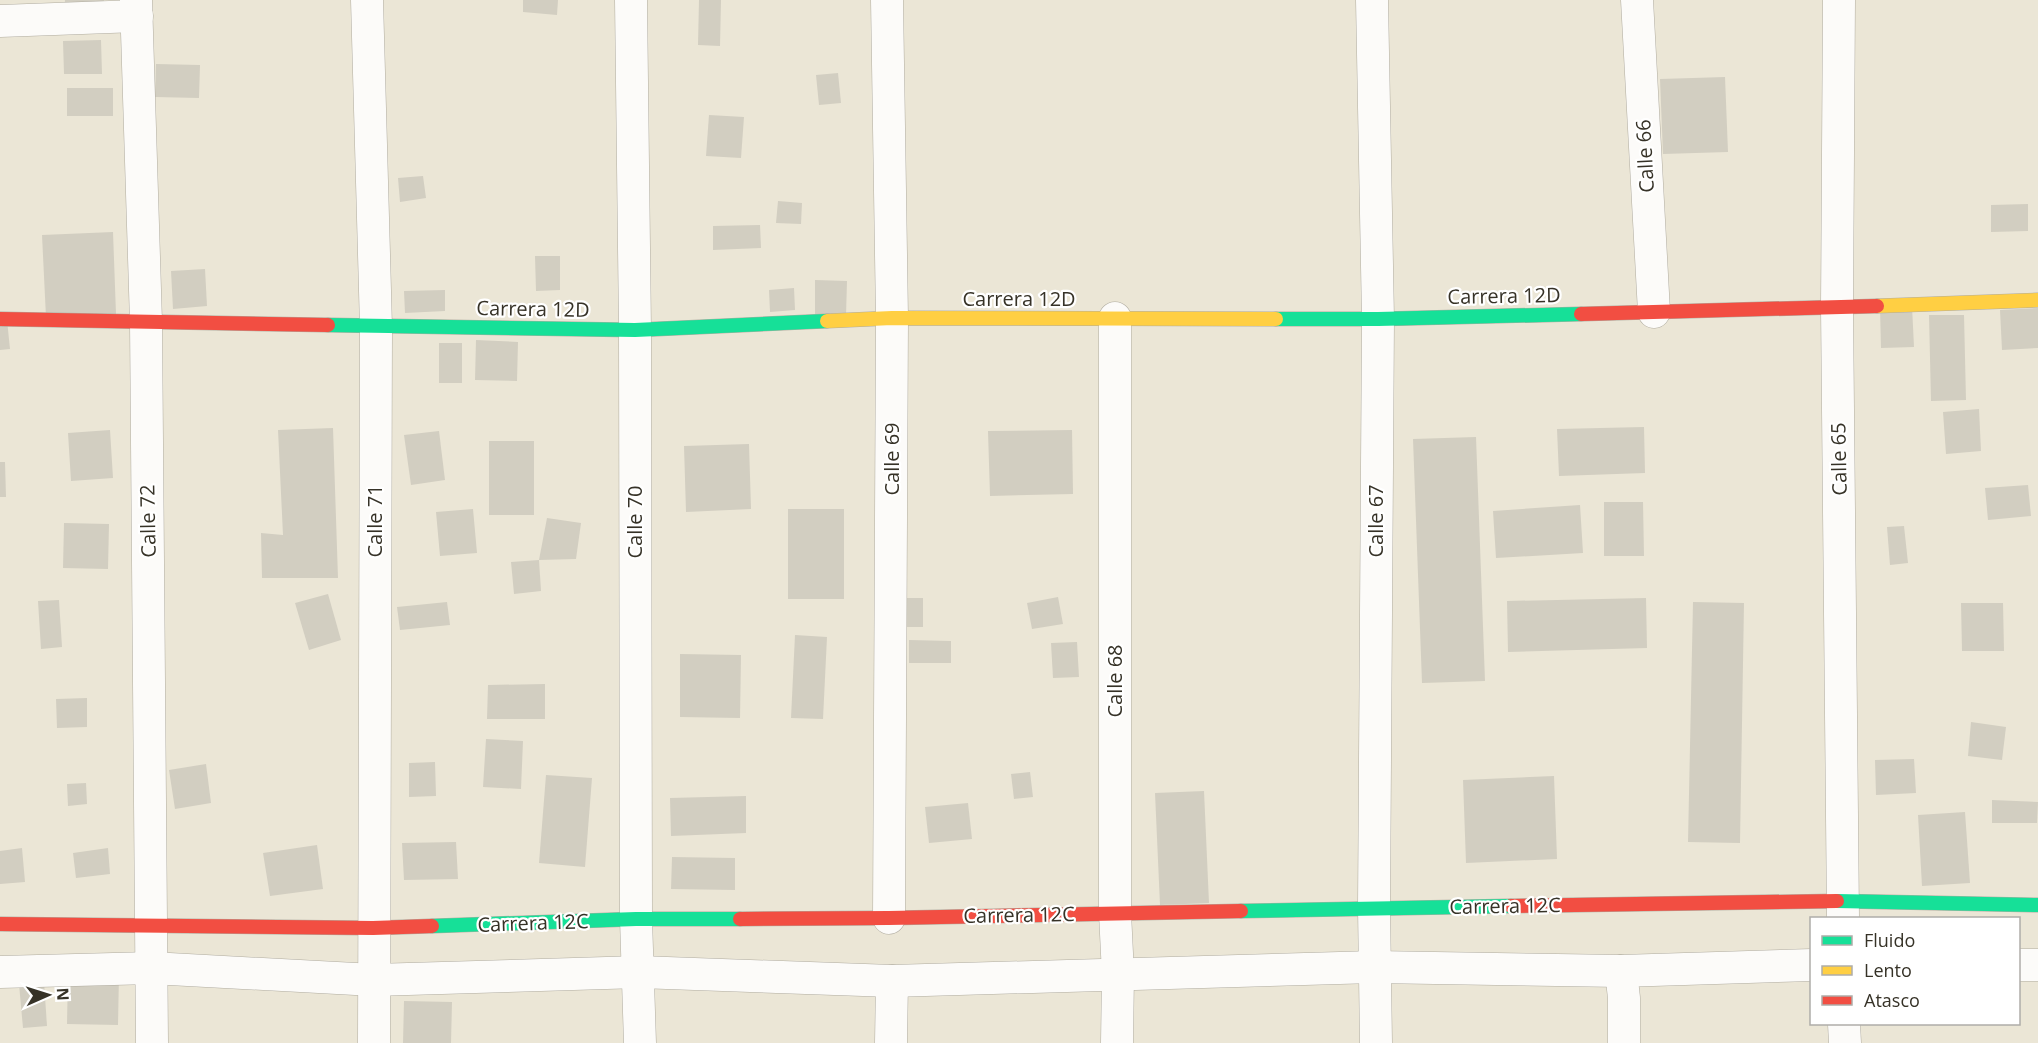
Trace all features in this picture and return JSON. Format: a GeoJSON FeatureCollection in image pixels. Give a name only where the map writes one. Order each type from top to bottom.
{"type":"FeatureCollection","features":[{"type":"Feature","properties":{"kind":"street","name":"Calle 71"},"geometry":{"type":"LineString","coordinates":[[367,0],[376,327],[374,1043]]}},
{"type":"Feature","properties":{"kind":"street","name":"Calle 70"},"geometry":{"type":"LineString","coordinates":[[631,0],[635,330],[636,919],[640,1043]]}},
{"type":"Feature","properties":{"kind":"street","name":"Calle 69"},"geometry":{"type":"LineString","coordinates":[[887,0],[892,318],[890,918]]}},
{"type":"Feature","properties":{"kind":"street","name":"Calle 67"},"geometry":{"type":"LineString","coordinates":[[1372,0],[1378,319],[1374,908],[1376,1043]]}},
{"type":"Feature","properties":{"kind":"street","name":"Calle 66"},"geometry":{"type":"LineString","coordinates":[[1637,0],[1654,312]]}},
{"type":"Feature","properties":{"kind":"street","name":"Calle 65"},"geometry":{"type":"LineString","coordinates":[[1839,0],[1837,308],[1843,910]]}},
{"type":"Feature","properties":{"kind":"street"},"geometry":{"type":"LineString","coordinates":[[0,21],[137,8]]}},
{"type":"Feature","properties":{"kind":"street","name":"Calle 72"},"geometry":{"type":"LineString","coordinates":[[137,8],[146,322],[152,1043]]}},
{"type":"Feature","properties":{"kind":"street","name":"Carrera 12D"},"geometry":{"type":"LineString","coordinates":[[0,319],[635,330],[892,318],[1378,319],[1837,308],[2038,300]]}},
{"type":"Feature","properties":{"kind":"street","name":"Calle 68"},"geometry":{"type":"LineString","coordinates":[[1115,318],[1117,1043]]}},
{"type":"Feature","properties":{"kind":"street","name":"Carrera 12C"},"geometry":{"type":"LineString","coordinates":[[0,924],[374,928],[636,919],[890,918],[1374,908],[1843,910],[2038,905]]}},
{"type":"Feature","properties":{"kind":"street"},"geometry":{"type":"LineString","coordinates":[[0,972],[151,968],[374,980],[639,972],[891,981],[1374,967],[1621,971],[1810,965]]}},
{"type":"Feature","properties":{"kind":"street"},"geometry":{"type":"LineString","coordinates":[[2020,965],[2038,965]]}},
{"type":"Feature","properties":{"kind":"street"},"geometry":{"type":"LineString","coordinates":[[1621,971],[1624,998],[1624,1043]]}},
{"type":"Feature","properties":{"kind":"street"},"geometry":{"type":"LineString","coordinates":[[891,981],[891,1043]]}},
{"type":"Feature","properties":{"kind":"street"},"geometry":{"type":"LineString","coordinates":[[1844,1025],[1845,1043]]}},
{"type":"Feature","properties":{"kind":"building"},"geometry":{"type":"Polygon","coordinates":[[[65,0],[104,0],[103,14],[64,13],[65,0]]]}},
{"type":"Feature","properties":{"kind":"building"},"geometry":{"type":"Polygon","coordinates":[[[523,0],[558,0],[557,15],[523,12],[523,0]]]}},
{"type":"Feature","properties":{"kind":"building"},"geometry":{"type":"Polygon","coordinates":[[[699,0],[721,0],[720,46],[698,45],[699,0]]]}},
{"type":"Feature","properties":{"kind":"building"},"geometry":{"type":"Polygon","coordinates":[[[101,40],[102,74],[64,74],[63,41],[101,40]]]}},
{"type":"Feature","properties":{"kind":"building"},"geometry":{"type":"Polygon","coordinates":[[[156,64],[200,65],[199,98],[155,97],[156,64]]]}},
{"type":"Feature","properties":{"kind":"building"},"geometry":{"type":"Polygon","coordinates":[[[838,73],[841,103],[819,105],[816,75],[838,73]]]}},
{"type":"Feature","properties":{"kind":"building"},"geometry":{"type":"Polygon","coordinates":[[[1725,77],[1728,152],[1663,154],[1660,79],[1725,77]]]}},
{"type":"Feature","properties":{"kind":"building"},"geometry":{"type":"Polygon","coordinates":[[[67,88],[113,88],[113,116],[67,116],[67,88]]]}},
{"type":"Feature","properties":{"kind":"building"},"geometry":{"type":"Polygon","coordinates":[[[709,115],[744,117],[741,158],[706,156],[709,115]]]}},
{"type":"Feature","properties":{"kind":"building"},"geometry":{"type":"Polygon","coordinates":[[[423,176],[426,198],[400,202],[398,178],[423,176]]]}},
{"type":"Feature","properties":{"kind":"building"},"geometry":{"type":"Polygon","coordinates":[[[778,201],[802,203],[801,224],[776,223],[778,201]]]}},
{"type":"Feature","properties":{"kind":"building"},"geometry":{"type":"Polygon","coordinates":[[[2028,204],[2028,231],[1991,232],[1991,205],[2028,204]]]}},
{"type":"Feature","properties":{"kind":"building"},"geometry":{"type":"Polygon","coordinates":[[[760,225],[761,248],[713,250],[713,226],[760,225]]]}},
{"type":"Feature","properties":{"kind":"building"},"geometry":{"type":"Polygon","coordinates":[[[113,232],[116,314],[46,317],[42,235],[113,232]]]}},
{"type":"Feature","properties":{"kind":"building"},"geometry":{"type":"Polygon","coordinates":[[[535,256],[560,256],[560,290],[536,291],[535,256]]]}},
{"type":"Feature","properties":{"kind":"building"},"geometry":{"type":"Polygon","coordinates":[[[205,269],[207,306],[173,309],[171,271],[205,269]]]}},
{"type":"Feature","properties":{"kind":"building"},"geometry":{"type":"Polygon","coordinates":[[[815,280],[847,281],[846,316],[815,315],[815,280]]]}},
{"type":"Feature","properties":{"kind":"building"},"geometry":{"type":"Polygon","coordinates":[[[794,288],[795,310],[770,312],[769,290],[794,288]]]}},
{"type":"Feature","properties":{"kind":"building"},"geometry":{"type":"Polygon","coordinates":[[[445,290],[445,311],[405,313],[404,291],[445,290]]]}},
{"type":"Feature","properties":{"kind":"building"},"geometry":{"type":"Polygon","coordinates":[[[1912,306],[1914,347],[1881,348],[1880,307],[1912,306]]]}},
{"type":"Feature","properties":{"kind":"building"},"geometry":{"type":"Polygon","coordinates":[[[2038,308],[2038,348],[2002,350],[2000,310],[2038,308]]]}},
{"type":"Feature","properties":{"kind":"building"},"geometry":{"type":"Polygon","coordinates":[[[1929,315],[1964,315],[1966,400],[1931,401],[1929,315]]]}},
{"type":"Feature","properties":{"kind":"building"},"geometry":{"type":"Polygon","coordinates":[[[7,320],[10,349],[0,350],[0,321],[7,320]]]}},
{"type":"Feature","properties":{"kind":"building"},"geometry":{"type":"Polygon","coordinates":[[[476,340],[518,342],[517,381],[475,380],[476,340]]]}},
{"type":"Feature","properties":{"kind":"building"},"geometry":{"type":"Polygon","coordinates":[[[439,343],[462,343],[462,383],[439,383],[439,343]]]}},
{"type":"Feature","properties":{"kind":"building"},"geometry":{"type":"Polygon","coordinates":[[[1979,409],[1981,451],[1946,454],[1943,412],[1979,409]]]}},
{"type":"Feature","properties":{"kind":"building"},"geometry":{"type":"Polygon","coordinates":[[[1644,427],[1645,473],[1559,476],[1557,429],[1644,427]]]}},
{"type":"Feature","properties":{"kind":"building"},"geometry":{"type":"Polygon","coordinates":[[[333,428],[338,578],[262,578],[261,533],[283,535],[278,430],[333,428]]]}},
{"type":"Feature","properties":{"kind":"building"},"geometry":{"type":"Polygon","coordinates":[[[110,430],[113,478],[71,481],[68,433],[110,430]]]}},
{"type":"Feature","properties":{"kind":"building"},"geometry":{"type":"Polygon","coordinates":[[[1072,430],[1073,494],[990,496],[988,431],[1072,430]]]}},
{"type":"Feature","properties":{"kind":"building"},"geometry":{"type":"Polygon","coordinates":[[[439,431],[445,480],[411,485],[404,435],[439,431]]]}},
{"type":"Feature","properties":{"kind":"building"},"geometry":{"type":"Polygon","coordinates":[[[1476,437],[1485,681],[1422,683],[1413,439],[1476,437]]]}},
{"type":"Feature","properties":{"kind":"building"},"geometry":{"type":"Polygon","coordinates":[[[489,441],[534,441],[534,515],[489,515],[489,441]]]}},
{"type":"Feature","properties":{"kind":"building"},"geometry":{"type":"Polygon","coordinates":[[[749,444],[751,509],[686,512],[684,446],[749,444]]]}},
{"type":"Feature","properties":{"kind":"building"},"geometry":{"type":"Polygon","coordinates":[[[0,462],[5,462],[6,497],[0,497],[0,462]]]}},
{"type":"Feature","properties":{"kind":"building"},"geometry":{"type":"Polygon","coordinates":[[[2028,485],[2031,516],[1988,520],[1985,488],[2028,485]]]}},
{"type":"Feature","properties":{"kind":"building"},"geometry":{"type":"Polygon","coordinates":[[[1604,502],[1643,502],[1644,556],[1604,556],[1604,502]]]}},
{"type":"Feature","properties":{"kind":"building"},"geometry":{"type":"Polygon","coordinates":[[[1580,505],[1583,553],[1496,558],[1493,511],[1580,505]]]}},
{"type":"Feature","properties":{"kind":"building"},"geometry":{"type":"Polygon","coordinates":[[[473,509],[477,553],[440,556],[436,512],[473,509]]]}},
{"type":"Feature","properties":{"kind":"building"},"geometry":{"type":"Polygon","coordinates":[[[788,509],[844,509],[844,599],[788,599],[788,509]]]}},
{"type":"Feature","properties":{"kind":"building"},"geometry":{"type":"Polygon","coordinates":[[[547,518],[581,523],[576,559],[539,560],[547,518]]]}},
{"type":"Feature","properties":{"kind":"building"},"geometry":{"type":"Polygon","coordinates":[[[64,523],[109,524],[108,569],[63,568],[64,523]]]}},
{"type":"Feature","properties":{"kind":"building"},"geometry":{"type":"Polygon","coordinates":[[[1904,526],[1908,563],[1890,565],[1887,527],[1904,526]]]}},
{"type":"Feature","properties":{"kind":"building"},"geometry":{"type":"Polygon","coordinates":[[[539,560],[541,591],[514,594],[511,562],[539,560]]]}},
{"type":"Feature","properties":{"kind":"building"},"geometry":{"type":"Polygon","coordinates":[[[328,594],[341,640],[309,650],[295,603],[328,594]]]}},
{"type":"Feature","properties":{"kind":"building"},"geometry":{"type":"Polygon","coordinates":[[[1058,597],[1063,624],[1032,629],[1027,603],[1058,597]]]}},
{"type":"Feature","properties":{"kind":"building"},"geometry":{"type":"Polygon","coordinates":[[[897,598],[923,598],[923,627],[897,627],[897,598]]]}},
{"type":"Feature","properties":{"kind":"building"},"geometry":{"type":"Polygon","coordinates":[[[1646,598],[1647,648],[1508,652],[1507,601],[1646,598]]]}},
{"type":"Feature","properties":{"kind":"building"},"geometry":{"type":"Polygon","coordinates":[[[59,600],[62,647],[41,649],[38,601],[59,600]]]}},
{"type":"Feature","properties":{"kind":"building"},"geometry":{"type":"Polygon","coordinates":[[[447,602],[450,625],[400,630],[397,607],[447,602]]]}},
{"type":"Feature","properties":{"kind":"building"},"geometry":{"type":"Polygon","coordinates":[[[1693,602],[1744,603],[1740,843],[1688,842],[1693,602]]]}},
{"type":"Feature","properties":{"kind":"building"},"geometry":{"type":"Polygon","coordinates":[[[1961,603],[2003,603],[2004,651],[1962,651],[1961,603]]]}},
{"type":"Feature","properties":{"kind":"building"},"geometry":{"type":"Polygon","coordinates":[[[795,635],[827,637],[823,719],[791,718],[795,635]]]}},
{"type":"Feature","properties":{"kind":"building"},"geometry":{"type":"Polygon","coordinates":[[[909,640],[951,641],[951,663],[909,663],[909,640]]]}},
{"type":"Feature","properties":{"kind":"building"},"geometry":{"type":"Polygon","coordinates":[[[1077,642],[1079,677],[1053,678],[1051,643],[1077,642]]]}},
{"type":"Feature","properties":{"kind":"building"},"geometry":{"type":"Polygon","coordinates":[[[680,654],[741,655],[740,718],[680,717],[680,654]]]}},
{"type":"Feature","properties":{"kind":"building"},"geometry":{"type":"Polygon","coordinates":[[[545,684],[545,719],[487,719],[488,685],[545,684]]]}},
{"type":"Feature","properties":{"kind":"building"},"geometry":{"type":"Polygon","coordinates":[[[87,698],[87,727],[57,728],[56,699],[87,698]]]}},
{"type":"Feature","properties":{"kind":"building"},"geometry":{"type":"Polygon","coordinates":[[[1971,722],[2006,727],[2002,760],[1968,756],[1971,722]]]}},
{"type":"Feature","properties":{"kind":"building"},"geometry":{"type":"Polygon","coordinates":[[[486,739],[523,741],[521,789],[483,787],[486,739]]]}},
{"type":"Feature","properties":{"kind":"building"},"geometry":{"type":"Polygon","coordinates":[[[1914,759],[1916,793],[1876,795],[1875,760],[1914,759]]]}},
{"type":"Feature","properties":{"kind":"building"},"geometry":{"type":"Polygon","coordinates":[[[435,762],[436,796],[409,797],[409,763],[435,762]]]}},
{"type":"Feature","properties":{"kind":"building"},"geometry":{"type":"Polygon","coordinates":[[[206,764],[211,803],[175,809],[169,770],[206,764]]]}},
{"type":"Feature","properties":{"kind":"building"},"geometry":{"type":"Polygon","coordinates":[[[1030,772],[1033,797],[1014,799],[1011,774],[1030,772]]]}},
{"type":"Feature","properties":{"kind":"building"},"geometry":{"type":"Polygon","coordinates":[[[546,775],[592,778],[585,867],[539,863],[546,775]]]}},
{"type":"Feature","properties":{"kind":"building"},"geometry":{"type":"Polygon","coordinates":[[[1554,776],[1557,859],[1466,863],[1463,780],[1554,776]]]}},
{"type":"Feature","properties":{"kind":"building"},"geometry":{"type":"Polygon","coordinates":[[[86,783],[87,804],[68,806],[67,784],[86,783]]]}},
{"type":"Feature","properties":{"kind":"building"},"geometry":{"type":"Polygon","coordinates":[[[1204,791],[1209,903],[1160,905],[1155,793],[1204,791]]]}},
{"type":"Feature","properties":{"kind":"building"},"geometry":{"type":"Polygon","coordinates":[[[746,796],[746,833],[671,836],[670,798],[746,796]]]}},
{"type":"Feature","properties":{"kind":"building"},"geometry":{"type":"Polygon","coordinates":[[[1992,800],[2038,802],[2037,823],[1992,823],[1992,800]]]}},
{"type":"Feature","properties":{"kind":"building"},"geometry":{"type":"Polygon","coordinates":[[[968,803],[972,839],[929,843],[925,807],[968,803]]]}},
{"type":"Feature","properties":{"kind":"building"},"geometry":{"type":"Polygon","coordinates":[[[1965,812],[1970,883],[1922,886],[1918,815],[1965,812]]]}},
{"type":"Feature","properties":{"kind":"building"},"geometry":{"type":"Polygon","coordinates":[[[456,842],[458,879],[404,880],[402,843],[456,842]]]}},
{"type":"Feature","properties":{"kind":"building"},"geometry":{"type":"Polygon","coordinates":[[[317,845],[323,889],[270,896],[263,853],[317,845]]]}},
{"type":"Feature","properties":{"kind":"building"},"geometry":{"type":"Polygon","coordinates":[[[22,848],[25,882],[0,884],[0,851],[22,848]]]}},
{"type":"Feature","properties":{"kind":"building"},"geometry":{"type":"Polygon","coordinates":[[[108,848],[110,874],[76,878],[73,853],[108,848]]]}},
{"type":"Feature","properties":{"kind":"building"},"geometry":{"type":"Polygon","coordinates":[[[672,857],[735,858],[735,890],[671,889],[672,857]]]}},
{"type":"Feature","properties":{"kind":"building"},"geometry":{"type":"Polygon","coordinates":[[[68,973],[119,974],[118,1025],[67,1024],[68,973]]]}},
{"type":"Feature","properties":{"kind":"building"},"geometry":{"type":"Polygon","coordinates":[[[44,982],[47,1026],[23,1028],[19,984],[44,982]]]}},
{"type":"Feature","properties":{"kind":"building"},"geometry":{"type":"Polygon","coordinates":[[[404,1001],[452,1002],[451,1043],[403,1043],[404,1001]]]}},
{"type":"Feature","properties":{"kind":"traffic: fast"},"geometry":{"type":"LineString","coordinates":[[1276,319],[1581,314]]}},
{"type":"Feature","properties":{"kind":"traffic: fast"},"geometry":{"type":"LineString","coordinates":[[328,325],[635,330],[827,321]]}},
{"type":"Feature","properties":{"kind":"traffic: fast"},"geometry":{"type":"LineString","coordinates":[[1837,901],[2038,905]]}},
{"type":"Feature","properties":{"kind":"traffic: fast"},"geometry":{"type":"LineString","coordinates":[[1241,911],[1511,906]]}},
{"type":"Feature","properties":{"kind":"traffic: fast"},"geometry":{"type":"LineString","coordinates":[[432,926],[636,919],[740,919]]}},
{"type":"Feature","properties":{"kind":"traffic: slow"},"geometry":{"type":"LineString","coordinates":[[1877,306],[2038,300]]}},
{"type":"Feature","properties":{"kind":"traffic: slow"},"geometry":{"type":"LineString","coordinates":[[827,321],[892,318],[1276,319]]}},
{"type":"Feature","properties":{"kind":"traffic: jam"},"geometry":{"type":"LineString","coordinates":[[1581,314],[1877,306]]}},
{"type":"Feature","properties":{"kind":"traffic: jam"},"geometry":{"type":"LineString","coordinates":[[0,319],[328,325]]}},
{"type":"Feature","properties":{"kind":"traffic: jam"},"geometry":{"type":"LineString","coordinates":[[1511,906],[1837,901]]}},
{"type":"Feature","properties":{"kind":"traffic: jam"},"geometry":{"type":"LineString","coordinates":[[740,919],[1241,911]]}},
{"type":"Feature","properties":{"kind":"traffic: jam"},"geometry":{"type":"LineString","coordinates":[[0,924],[373,928],[432,926]]}}]}
